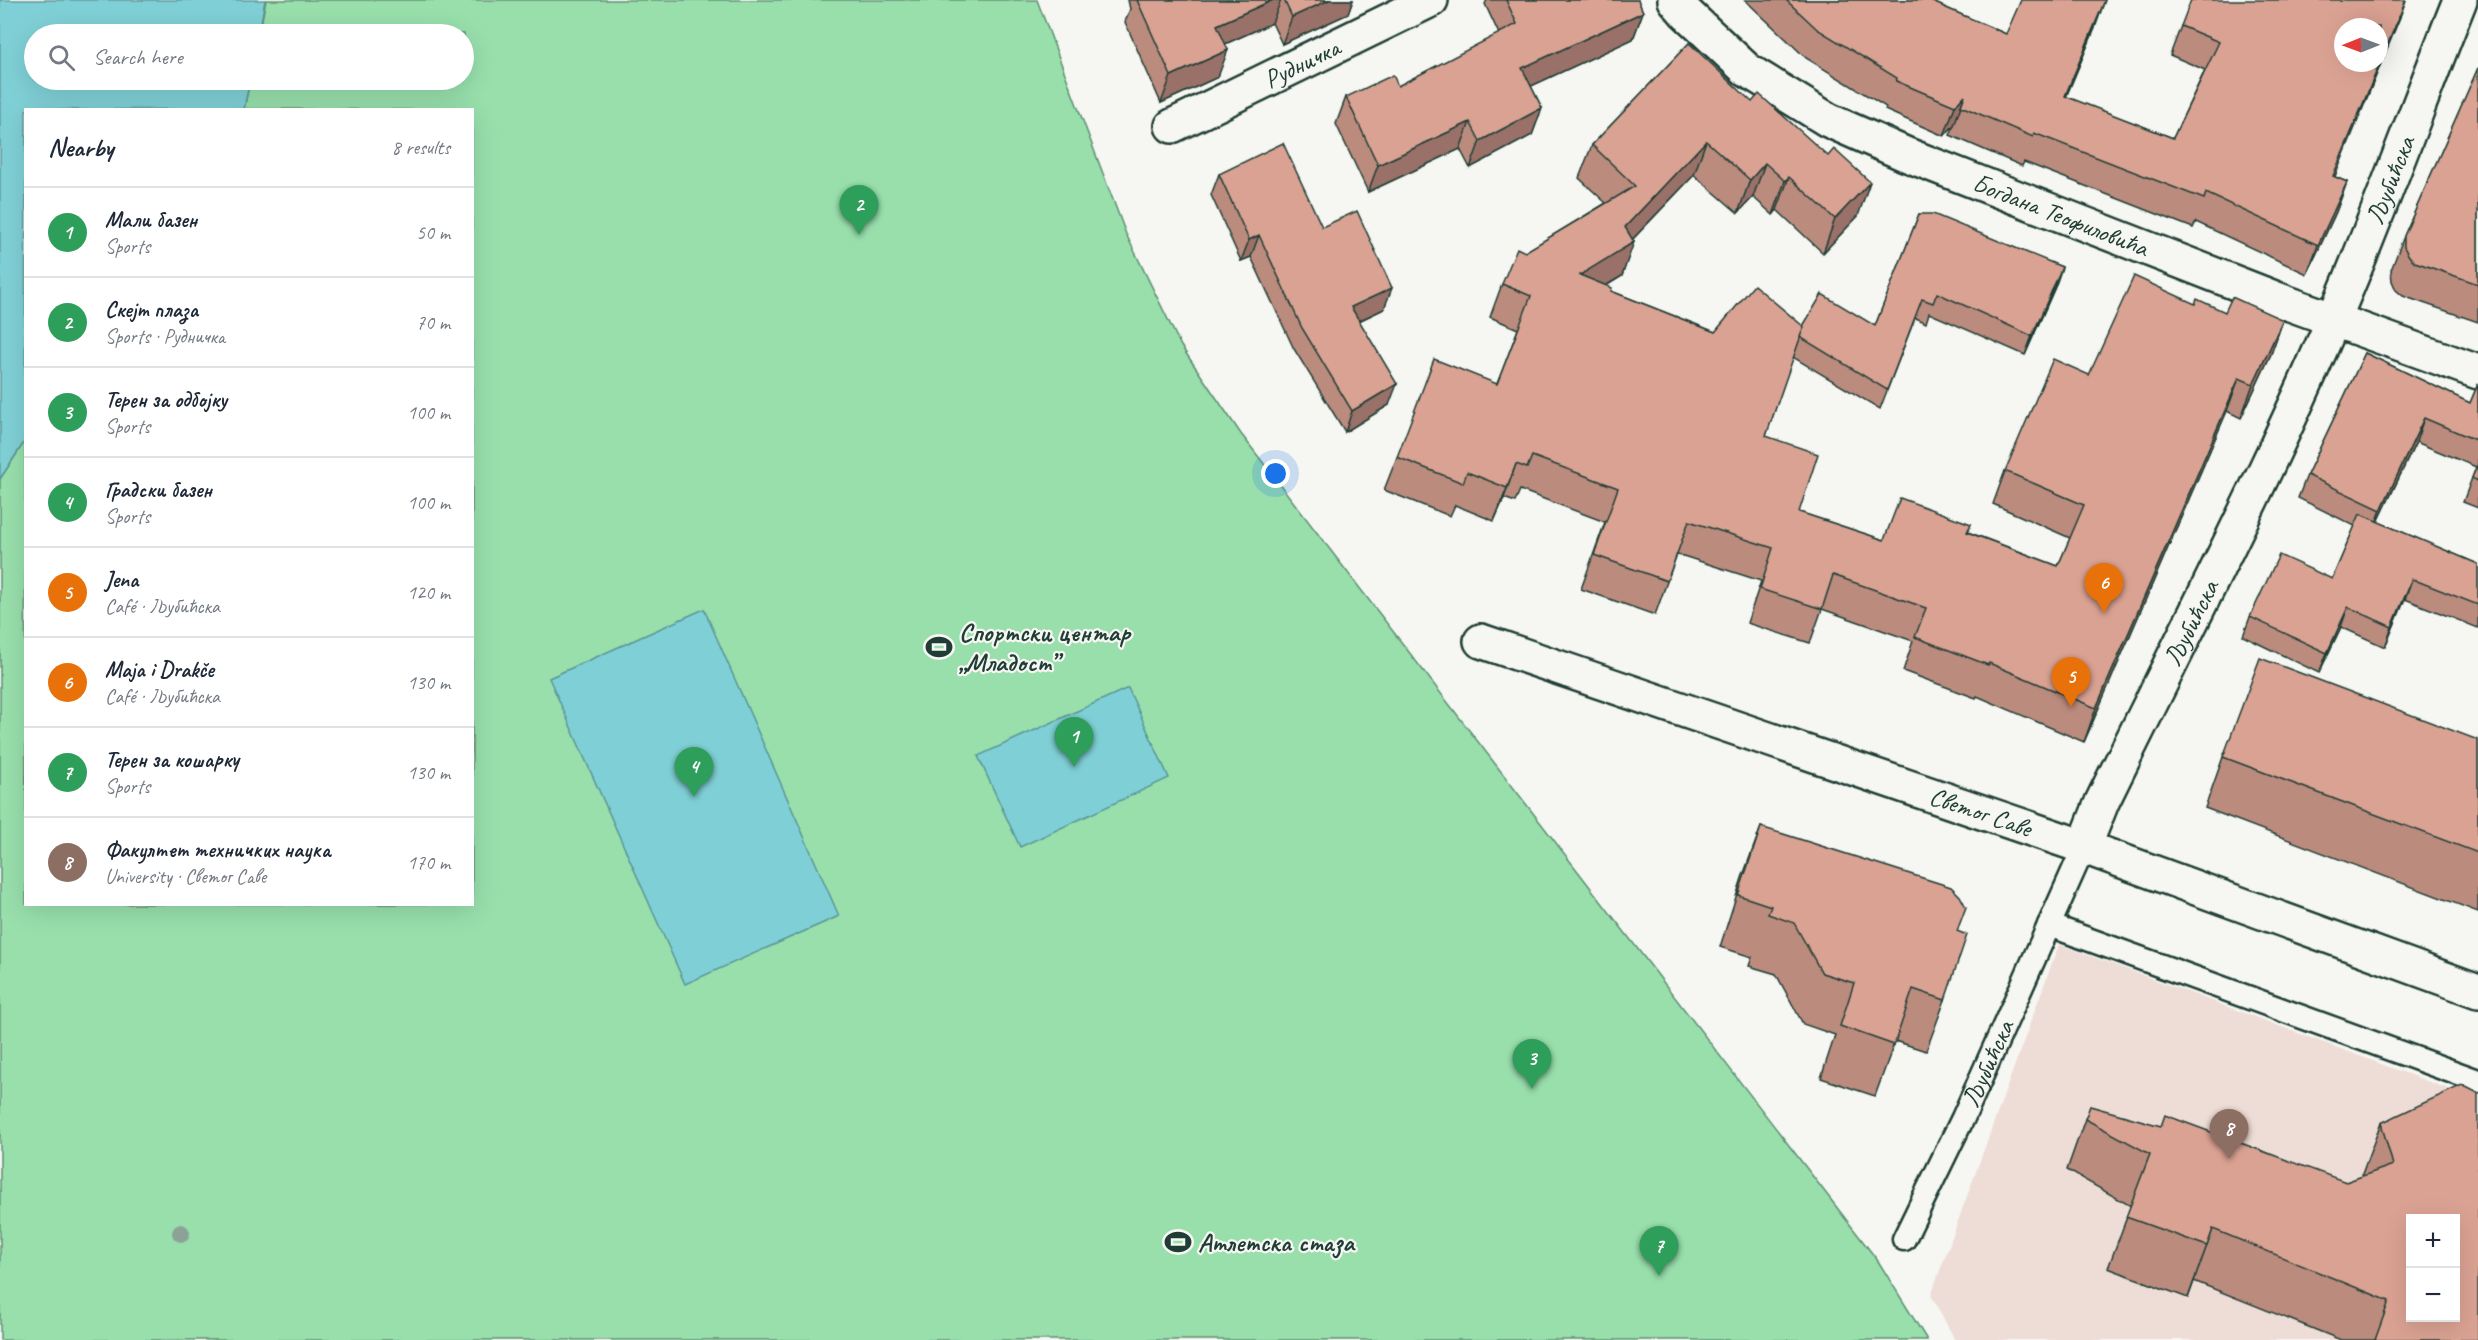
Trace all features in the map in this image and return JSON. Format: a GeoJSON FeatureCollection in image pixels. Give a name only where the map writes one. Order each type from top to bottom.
{"type":"FeatureCollection","features":[{"type":"Feature","properties":{"kind":"street","name":"Рудничка"},"geometry":{"type":"LineString","coordinates":[[1172,126],[1431,0]]}},
{"type":"Feature","properties":{"kind":"street","name":"Богдана Теофиловића"},"geometry":{"type":"LineString","coordinates":[[1675,0],[1747,70],[1828,120],[1905,154],[2332,320],[2478,372]]}},
{"type":"Feature","properties":{"kind":"street","name":"Љубићска"},"geometry":{"type":"LineString","coordinates":[[2084,847],[2102,802],[2271,456],[2350,280],[2460,0]]}},
{"type":"Feature","properties":{"kind":"street","name":"Светог Саве"},"geometry":{"type":"LineString","coordinates":[[1481,641],[2084,847],[2478,991]]}},
{"type":"Feature","properties":{"kind":"lane","name":"Љубићска"},"geometry":{"type":"LineString","coordinates":[[1904,1239],[1963,1118],[2084,847]]}},
{"type":"Feature","properties":{"kind":"lane"},"geometry":{"type":"LineString","coordinates":[[2049,925],[2478,1081]]}},
{"type":"Feature","properties":{"kind":"shaded area"},"geometry":{"type":"Polygon","coordinates":[[[2059,944],[2478,1100],[2478,1340],[1955,1340],[1931,1295],[2059,944]]]}},
{"type":"Feature","properties":{"kind":"green space","name":"Спортски центар „Младост”"},"geometry":{"type":"Polygon","coordinates":[[[266,0],[1037,0],[1126,234],[1181,346],[1241,434],[1878,1261],[1927,1340],[0,1340],[0,479],[24,443],[24,906],[474,906],[474,108],[244,108],[248,90],[474,90],[474,24],[261,24],[266,0]]]}},
{"type":"Feature","properties":{"kind":"water"},"geometry":{"type":"Polygon","coordinates":[[[0,0],[265,0],[261,24],[24,24],[24,90],[248,90],[244,108],[24,108],[24,443],[0,479],[0,0]]]}},
{"type":"Feature","properties":{"kind":"water"},"geometry":{"type":"Polygon","coordinates":[[[704,609],[839,916],[685,984],[549,678],[704,609]]]}},
{"type":"Feature","properties":{"kind":"water"},"geometry":{"type":"Polygon","coordinates":[[[1128,688],[1169,778],[1020,847],[978,756],[1128,688]]]}},
{"type":"Feature","properties":{"kind":"building"},"geometry":{"type":"Polygon","coordinates":[[[1137,0],[1273,0],[1217,25],[1228,50],[1171,76],[1137,0]]]}},
{"type":"Feature","properties":{"kind":"building"},"geometry":{"type":"Polygon","coordinates":[[[1284,0],[1329,0],[1292,17],[1284,0]]]}},
{"type":"Feature","properties":{"kind":"building"},"geometry":{"type":"Polygon","coordinates":[[[1506,0],[1638,0],[1643,12],[1522,68],[1542,108],[1480,141],[1470,122],[1378,165],[1346,97],[1393,75],[1398,86],[1517,24],[1506,0]]]}},
{"type":"Feature","properties":{"kind":"building"},"geometry":{"type":"Polygon","coordinates":[[[1786,0],[1928,0],[2006,34],[2021,0],[2105,0],[2065,96],[2173,138],[2219,42],[2181,26],[2191,0],[2406,0],[2388,43],[2388,18],[2334,18],[2334,72],[2376,72],[2333,176],[2347,182],[2318,245],[2206,193],[2204,199],[2034,133],[2033,137],[1961,106],[1965,95],[1955,106],[1896,81],[1897,78],[1817,29],[1786,0]]]}},
{"type":"Feature","properties":{"kind":"building"},"geometry":{"type":"Polygon","coordinates":[[[1689,43],[1752,102],[1759,94],[1828,156],[1834,149],[1870,182],[1835,219],[1789,177],[1785,181],[1765,163],[1750,180],[1706,141],[1625,227],[1634,242],[1580,275],[1612,288],[1611,291],[1715,332],[1754,285],[1804,327],[1766,436],[1818,454],[1799,512],[1884,540],[1900,498],[1971,524],[1967,532],[2058,566],[2084,505],[2005,471],[2053,359],[2089,375],[2134,276],[2195,304],[2197,299],[2225,312],[2232,297],[2283,320],[2253,384],[2239,378],[2096,708],[1989,663],[1988,665],[1915,637],[1926,608],[1833,575],[1822,609],[1760,589],[1773,548],[1689,521],[1667,581],[1594,555],[1618,488],[1532,456],[1527,468],[1516,464],[1507,488],[1467,472],[1463,483],[1397,457],[1434,359],[1497,384],[1531,296],[1502,284],[1517,248],[1525,252],[1635,186],[1592,145],[1689,43]]]}},
{"type":"Feature","properties":{"kind":"building"},"geometry":{"type":"Polygon","coordinates":[[[2478,68],[2478,284],[2415,262],[2404,247],[2404,236],[2478,68]]]}},
{"type":"Feature","properties":{"kind":"building"},"geometry":{"type":"Polygon","coordinates":[[[1283,143],[1322,227],[1357,211],[1392,288],[1351,307],[1397,384],[1352,411],[1302,328],[1259,235],[1249,240],[1219,174],[1283,143]]]}},
{"type":"Feature","properties":{"kind":"building"},"geometry":{"type":"Polygon","coordinates":[[[1919,214],[1933,214],[2062,267],[2032,336],[1937,293],[1933,303],[1922,299],[1887,390],[1800,337],[1803,326],[1822,294],[1875,326],[1919,214]]]}},
{"type":"Feature","properties":{"kind":"building"},"geometry":{"type":"Polygon","coordinates":[[[2365,353],[2470,403],[2478,384],[2478,441],[2424,418],[2381,510],[2307,475],[2365,353]]]}},
{"type":"Feature","properties":{"kind":"building"},"geometry":{"type":"Polygon","coordinates":[[[2478,464],[2478,481],[2472,478],[2478,464]]]}},
{"type":"Feature","properties":{"kind":"building"},"geometry":{"type":"Polygon","coordinates":[[[2360,514],[2478,564],[2478,605],[2412,579],[2392,627],[2348,607],[2327,653],[2250,617],[2279,555],[2332,579],[2360,514]]]}},
{"type":"Feature","properties":{"kind":"building"},"geometry":{"type":"Polygon","coordinates":[[[2260,658],[2478,740],[2478,853],[2223,757],[2260,658]]]}},
{"type":"Feature","properties":{"kind":"building"},"geometry":{"type":"Polygon","coordinates":[[[1761,827],[1951,887],[1960,896],[1966,907],[1957,931],[1967,935],[1945,1000],[1913,989],[1894,1045],[1840,1026],[1854,983],[1822,973],[1794,923],[1768,914],[1771,906],[1738,895],[1761,827]]]}},
{"type":"Feature","properties":{"kind":"building"},"geometry":{"type":"Polygon","coordinates":[[[2462,1085],[2478,1093],[2478,1340],[2375,1340],[2389,1301],[2213,1229],[2207,1246],[2126,1217],[2150,1154],[2085,1119],[2090,1106],[2161,1126],[2165,1115],[2346,1182],[2393,1165],[2381,1123],[2462,1085]]]}},
{"type":"Feature","properties":{"kind":"place","name":"Скејт плаза"},"geometry":{"type":"Point","coordinates":[859,235]}},
{"type":"Feature","properties":{"kind":"place","name":"Maja i Drakče"},"geometry":{"type":"Point","coordinates":[2104,613]}},
{"type":"Feature","properties":{"kind":"place","name":"Спортски центар „Младост”"},"geometry":{"type":"Point","coordinates":[939,647]}},
{"type":"Feature","properties":{"kind":"place","name":"Jena"},"geometry":{"type":"Point","coordinates":[2071,707]}},
{"type":"Feature","properties":{"kind":"place","name":"Мали базен"},"geometry":{"type":"Point","coordinates":[1074,767]}},
{"type":"Feature","properties":{"kind":"place","name":"Градски базен"},"geometry":{"type":"Point","coordinates":[694,797]}},
{"type":"Feature","properties":{"kind":"place","name":"Терен за одбојку"},"geometry":{"type":"Point","coordinates":[1532,1089]}},
{"type":"Feature","properties":{"kind":"place","name":"Факултет техничких наука"},"geometry":{"type":"Point","coordinates":[2229,1159]}},
{"type":"Feature","properties":{"kind":"place","name":"Атлетска стаза"},"geometry":{"type":"Point","coordinates":[1178,1242]}},
{"type":"Feature","properties":{"kind":"place","name":"Терен за кошарку"},"geometry":{"type":"Point","coordinates":[1659,1276]}}]}
